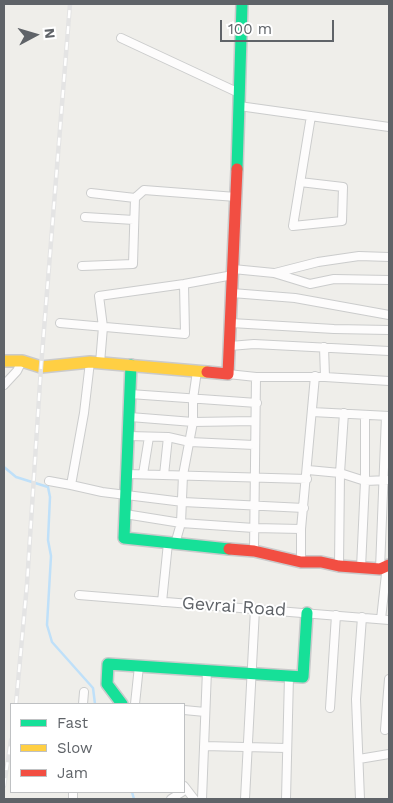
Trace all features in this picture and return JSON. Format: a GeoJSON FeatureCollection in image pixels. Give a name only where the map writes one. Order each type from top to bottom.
{"type":"FeatureCollection","features":[{"type":"Feature","properties":{"kind":"street"},"geometry":{"type":"LineString","coordinates":[[228,374],[242,4]]}},
{"type":"Feature","properties":{"kind":"street"},"geometry":{"type":"LineString","coordinates":[[121,38],[239,93]]}},
{"type":"Feature","properties":{"kind":"street"},"geometry":{"type":"LineString","coordinates":[[239,106],[389,127]]}},
{"type":"Feature","properties":{"kind":"street"},"geometry":{"type":"LineString","coordinates":[[300,182],[343,188],[342,222],[293,226],[300,182],[311,116]]}},
{"type":"Feature","properties":{"kind":"street"},"geometry":{"type":"LineString","coordinates":[[82,266],[133,264],[135,198],[144,190],[236,197]]}},
{"type":"Feature","properties":{"kind":"street"},"geometry":{"type":"LineString","coordinates":[[91,193],[135,198]]}},
{"type":"Feature","properties":{"kind":"street"},"geometry":{"type":"LineString","coordinates":[[85,217],[134,220]]}},
{"type":"Feature","properties":{"kind":"street"},"geometry":{"type":"LineString","coordinates":[[71,485],[84,413],[103,327],[99,296],[184,284],[233,272],[274,273],[318,262],[351,258],[389,257]]}},
{"type":"Feature","properties":{"kind":"street"},"geometry":{"type":"LineString","coordinates":[[274,273],[310,284],[334,279],[389,280]]}},
{"type":"Feature","properties":{"kind":"street"},"geometry":{"type":"LineString","coordinates":[[60,323],[185,334],[184,284]]}},
{"type":"Feature","properties":{"kind":"street"},"geometry":{"type":"LineString","coordinates":[[232,293],[295,298],[389,315]]}},
{"type":"Feature","properties":{"kind":"street"},"geometry":{"type":"LineString","coordinates":[[231,323],[389,330]]}},
{"type":"Feature","properties":{"kind":"street"},"geometry":{"type":"LineString","coordinates":[[230,346],[254,344],[389,351]]}},
{"type":"Feature","properties":{"kind":"street"},"geometry":{"type":"LineString","coordinates":[[324,347],[325,376]]}},
{"type":"Feature","properties":{"kind":"street"},"geometry":{"type":"LineString","coordinates":[[4,385],[17,371],[22,361]]}},
{"type":"Feature","properties":{"kind":"street"},"geometry":{"type":"LineString","coordinates":[[4,362],[22,361],[41,367],[95,362],[256,377],[325,376],[389,381]]}},
{"type":"Feature","properties":{"kind":"street"},"geometry":{"type":"LineString","coordinates":[[131,365],[124,538],[254,551],[301,562],[321,562],[361,568],[386,566]]}},
{"type":"Feature","properties":{"kind":"street"},"geometry":{"type":"LineString","coordinates":[[162,602],[172,544],[181,523],[183,475],[193,422],[193,399],[197,372]]}},
{"type":"Feature","properties":{"kind":"street"},"geometry":{"type":"LineString","coordinates":[[301,562],[301,529],[315,376]]}},
{"type":"Feature","properties":{"kind":"street"},"geometry":{"type":"LineString","coordinates":[[254,551],[256,377]]}},
{"type":"Feature","properties":{"kind":"street"},"geometry":{"type":"LineString","coordinates":[[130,394],[257,403]]}},
{"type":"Feature","properties":{"kind":"street"},"geometry":{"type":"LineString","coordinates":[[312,412],[388,416],[385,619]]}},
{"type":"Feature","properties":{"kind":"street"},"geometry":{"type":"LineString","coordinates":[[339,566],[340,473],[344,414]]}},
{"type":"Feature","properties":{"kind":"street"},"geometry":{"type":"LineString","coordinates":[[361,568],[365,481],[365,414]]}},
{"type":"Feature","properties":{"kind":"street"},"geometry":{"type":"LineString","coordinates":[[130,417],[193,422],[255,421]]}},
{"type":"Feature","properties":{"kind":"street"},"geometry":{"type":"LineString","coordinates":[[129,436],[168,438],[190,442],[254,445]]}},
{"type":"Feature","properties":{"kind":"street"},"geometry":{"type":"LineString","coordinates":[[143,474],[149,437]]}},
{"type":"Feature","properties":{"kind":"street"},"geometry":{"type":"LineString","coordinates":[[164,475],[168,438]]}},
{"type":"Feature","properties":{"kind":"street"},"geometry":{"type":"LineString","coordinates":[[127,474],[255,477],[340,473],[365,481],[387,480]]}},
{"type":"Feature","properties":{"kind":"street"},"geometry":{"type":"LineString","coordinates":[[49,481],[126,496],[183,502],[304,508]]}},
{"type":"Feature","properties":{"kind":"street"},"geometry":{"type":"LineString","coordinates":[[125,514],[181,523],[301,529]]}},
{"type":"Feature","properties":{"kind":"street","name":"Gevrai Road"},"geometry":{"type":"LineString","coordinates":[[79,596],[385,619]]}},
{"type":"Feature","properties":{"kind":"street"},"geometry":{"type":"LineString","coordinates":[[245,799],[255,609]]}},
{"type":"Feature","properties":{"kind":"street"},"geometry":{"type":"LineString","coordinates":[[123,703],[107,684],[108,664],[303,677],[307,613]]}},
{"type":"Feature","properties":{"kind":"street"},"geometry":{"type":"LineString","coordinates":[[330,708],[336,615]]}},
{"type":"Feature","properties":{"kind":"street"},"geometry":{"type":"LineString","coordinates":[[360,799],[356,700],[362,617]]}},
{"type":"Feature","properties":{"kind":"street"},"geometry":{"type":"LineString","coordinates":[[135,703],[138,666]]}},
{"type":"Feature","properties":{"kind":"street"},"geometry":{"type":"LineString","coordinates":[[202,799],[207,670]]}},
{"type":"Feature","properties":{"kind":"street"},"geometry":{"type":"LineString","coordinates":[[286,799],[289,676]]}},
{"type":"Feature","properties":{"kind":"street"},"geometry":{"type":"LineString","coordinates":[[384,730],[389,679]]}},
{"type":"Feature","properties":{"kind":"street"},"geometry":{"type":"LineString","coordinates":[[83,703],[84,692]]}},
{"type":"Feature","properties":{"kind":"street"},"geometry":{"type":"LineString","coordinates":[[185,710],[206,712]]}},
{"type":"Feature","properties":{"kind":"street"},"geometry":{"type":"LineString","coordinates":[[204,746],[286,748]]}},
{"type":"Feature","properties":{"kind":"street"},"geometry":{"type":"LineString","coordinates":[[359,759],[389,754]]}},
{"type":"Feature","properties":{"kind":"street"},"geometry":{"type":"LineString","coordinates":[[185,790],[194,799]]}},
{"type":"Feature","properties":{"kind":"waterway"},"geometry":{"type":"LineString","coordinates":[[4,467],[16,477],[48,487],[50,497],[48,540],[51,556],[47,625],[52,642],[93,688],[95,703]]}},
{"type":"Feature","properties":{"kind":"waterway"},"geometry":{"type":"LineString","coordinates":[[132,793],[134,799]]}},
{"type":"Feature","properties":{"kind":"railway"},"geometry":{"type":"LineString","coordinates":[[16,703],[27,584],[41,367],[70,4]]}},
{"type":"Feature","properties":{"kind":"railway"},"geometry":{"type":"LineString","coordinates":[[4,786],[10,747]]}},
{"type":"Feature","properties":{"kind":"traffic: fast"},"geometry":{"type":"LineString","coordinates":[[237,169],[242,4]]}},
{"type":"Feature","properties":{"kind":"traffic: fast"},"geometry":{"type":"LineString","coordinates":[[131,365],[124,538],[229,549]]}},
{"type":"Feature","properties":{"kind":"traffic: fast"},"geometry":{"type":"LineString","coordinates":[[121,703],[107,684],[108,664],[303,677],[307,613]]}},
{"type":"Feature","properties":{"kind":"traffic: slow"},"geometry":{"type":"LineString","coordinates":[[4,361],[22,361],[41,367],[90,362],[207,372]]}},
{"type":"Feature","properties":{"kind":"traffic: jam"},"geometry":{"type":"LineString","coordinates":[[207,372],[228,374],[237,169]]}},
{"type":"Feature","properties":{"kind":"traffic: jam"},"geometry":{"type":"LineString","coordinates":[[229,549],[254,551],[301,562],[321,562],[339,566],[380,569],[389,565]]}}]}
